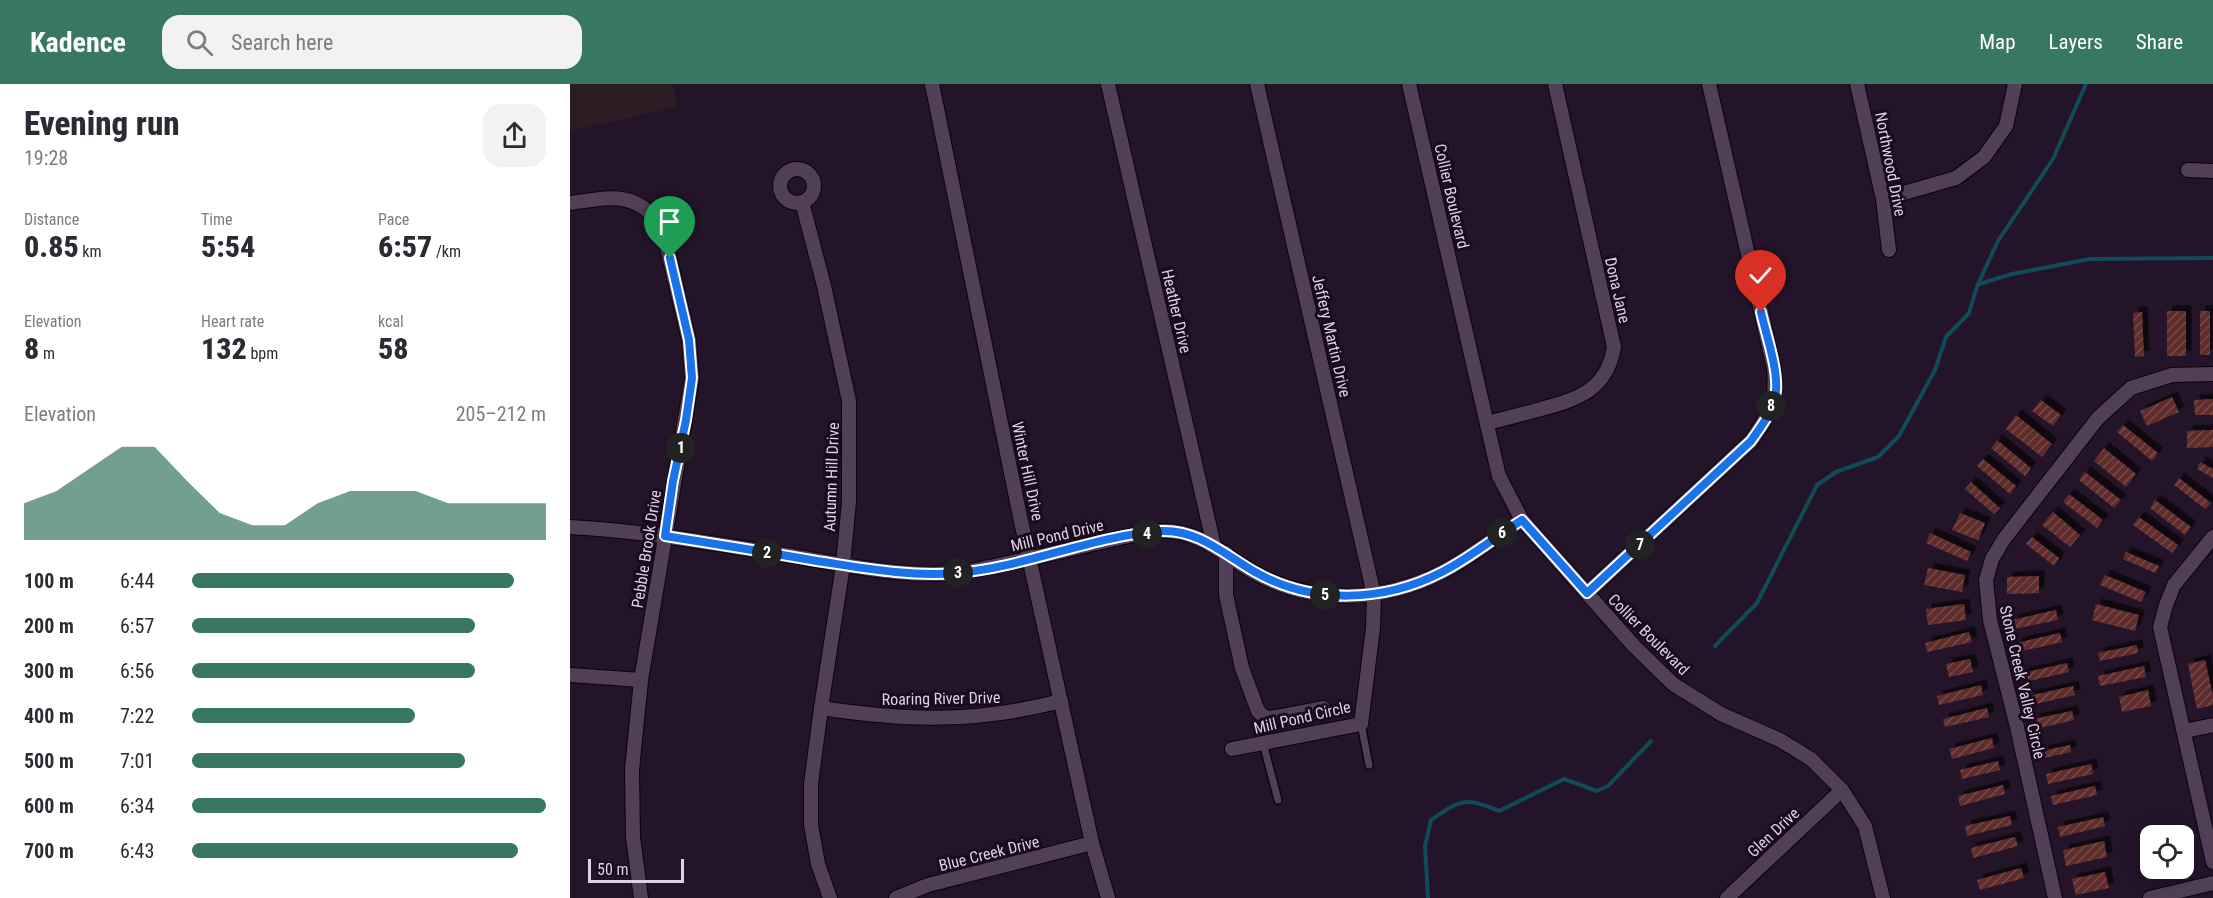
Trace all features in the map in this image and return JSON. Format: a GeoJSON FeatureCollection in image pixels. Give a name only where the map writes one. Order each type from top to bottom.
{"type":"FeatureCollection","features":[{"type":"Feature","properties":{"kind":"street","name":"Winter Hill Drive"},"geometry":{"type":"LineString","coordinates":[[932,84],[1030,559],[1092,843],[1108,898]]}},
{"type":"Feature","properties":{"kind":"street","name":"Heather Drive"},"geometry":{"type":"LineString","coordinates":[[1107,84],[1220,550],[1226,595],[1242,668],[1258,711],[1264,717],[1271,718],[1323,708]]}},
{"type":"Feature","properties":{"kind":"street","name":"Jeffery Martin Drive"},"geometry":{"type":"LineString","coordinates":[[1257,84],[1374,595]]}},
{"type":"Feature","properties":{"kind":"street","name":"Collier Boulevard"},"geometry":{"type":"LineString","coordinates":[[1409,84],[1499,476],[1522,520],[1634,646],[1673,684],[1721,714],[1780,740],[1811,759],[1842,789],[1864,826],[1882,898]]}},
{"type":"Feature","properties":{"kind":"street","name":"Dona Jane"},"geometry":{"type":"LineString","coordinates":[[1487,423],[1579,398],[1593,387],[1612,360],[1614,347],[1556,84]]}},
{"type":"Feature","properties":{"kind":"street"},"geometry":{"type":"LineString","coordinates":[[1587,593],[1751,441],[1768,417],[1776,391],[1774,368],[1708,84]]}},
{"type":"Feature","properties":{"kind":"street","name":"Northwood Drive"},"geometry":{"type":"LineString","coordinates":[[1857,84],[1883,199],[1889,250]]}},
{"type":"Feature","properties":{"kind":"street"},"geometry":{"type":"LineString","coordinates":[[1883,199],[1956,178],[1984,157],[2006,126],[2015,84]]}},
{"type":"Feature","properties":{"kind":"street"},"geometry":{"type":"LineString","coordinates":[[2188,170],[2213,171]]}},
{"type":"Feature","properties":{"kind":"street","name":"Pebble Brook Drive"},"geometry":{"type":"LineString","coordinates":[[570,203],[624,198],[636,202],[651,212],[662,226],[689,340],[691,359],[692,378],[686,420],[673,481],[641,680],[632,770],[633,837],[641,898]]}},
{"type":"Feature","properties":{"kind":"street","name":"Autumn Hill Drive"},"geometry":{"type":"LineString","coordinates":[[802,202],[824,286],[849,401],[849,501],[843,565],[820,708],[811,784],[811,825],[818,864],[830,898]]}},
{"type":"Feature","properties":{"kind":"street","name":"Stone Creek Valley Circle"},"geometry":{"type":"LineString","coordinates":[[2055,898],[2017,727],[1990,620],[1986,580],[1992,559],[2004,539],[2098,418],[2131,388],[2172,375],[2213,375]]}},
{"type":"Feature","properties":{"kind":"street","name":"Mill Pond Drive"},"geometry":{"type":"LineString","coordinates":[[570,527],[665,536],[893,573],[957,573],[1162,531],[1190,534],[1265,577],[1316,594],[1343,596],[1374,595],[1442,573],[1522,520]]}},
{"type":"Feature","properties":{"kind":"street"},"geometry":{"type":"LineString","coordinates":[[2213,537],[2174,585],[2160,627],[2213,862]]}},
{"type":"Feature","properties":{"kind":"street","name":"Mill Pond Circle"},"geometry":{"type":"LineString","coordinates":[[1232,749],[1361,724],[1373,628],[1374,595]]}},
{"type":"Feature","properties":{"kind":"street"},"geometry":{"type":"LineString","coordinates":[[570,675],[641,680]]}},
{"type":"Feature","properties":{"kind":"street","name":"Roaring River Drive"},"geometry":{"type":"LineString","coordinates":[[820,708],[877,717],[975,717],[1022,711],[1061,701]]}},
{"type":"Feature","properties":{"kind":"street"},"geometry":{"type":"LineString","coordinates":[[2185,731],[2213,725]]}},
{"type":"Feature","properties":{"kind":"street","name":"Glen Drive"},"geometry":{"type":"LineString","coordinates":[[1731,896],[1842,789]]}},
{"type":"Feature","properties":{"kind":"street","name":"Blue Creek Drive"},"geometry":{"type":"LineString","coordinates":[[896,898],[928,885],[1092,843]]}},
{"type":"Feature","properties":{"kind":"street"},"geometry":{"type":"LineString","coordinates":[[2150,898],[2213,883]]}},
{"type":"Feature","properties":{"kind":"lane"},"geometry":{"type":"LineString","coordinates":[[1361,724],[1369,765]]}},
{"type":"Feature","properties":{"kind":"lane"},"geometry":{"type":"LineString","coordinates":[[1263,743],[1278,800]]}},
{"type":"Feature","properties":{"kind":"shaded area"},"geometry":{"type":"Polygon","coordinates":[[[570,84],[673,84],[678,107],[570,131],[570,84]]]}},
{"type":"Feature","properties":{"kind":"building"},"geometry":{"type":"Polygon","coordinates":[[[2167,311],[2186,311],[2186,356],[2167,356],[2167,311]]]}},
{"type":"Feature","properties":{"kind":"building"},"geometry":{"type":"Polygon","coordinates":[[[2200,311],[2210,311],[2210,355],[2200,355],[2200,311]]]}},
{"type":"Feature","properties":{"kind":"building"},"geometry":{"type":"Polygon","coordinates":[[[2142,312],[2144,356],[2135,357],[2133,313],[2142,312]]]}},
{"type":"Feature","properties":{"kind":"building"},"geometry":{"type":"Polygon","coordinates":[[[2172,397],[2179,412],[2147,426],[2140,411],[2172,397]]]}},
{"type":"Feature","properties":{"kind":"building"},"geometry":{"type":"Polygon","coordinates":[[[2213,399],[2213,415],[2195,415],[2194,400],[2213,399]]]}},
{"type":"Feature","properties":{"kind":"building"},"geometry":{"type":"Polygon","coordinates":[[[2041,400],[2061,415],[2053,426],[2032,411],[2041,400]]]}},
{"type":"Feature","properties":{"kind":"building"},"geometry":{"type":"Polygon","coordinates":[[[2016,415],[2052,444],[2042,457],[2006,429],[2016,415]]]}},
{"type":"Feature","properties":{"kind":"building"},"geometry":{"type":"Polygon","coordinates":[[[2123,425],[2158,453],[2152,461],[2117,432],[2123,425]]]}},
{"type":"Feature","properties":{"kind":"building"},"geometry":{"type":"Polygon","coordinates":[[[2213,430],[2213,447],[2187,448],[2187,431],[2213,430]]]}},
{"type":"Feature","properties":{"kind":"building"},"geometry":{"type":"Polygon","coordinates":[[[1997,440],[2031,468],[2025,476],[1991,448],[1997,440]]]}},
{"type":"Feature","properties":{"kind":"building"},"geometry":{"type":"Polygon","coordinates":[[[2104,448],[2136,474],[2126,487],[2094,461],[2104,448]]]}},
{"type":"Feature","properties":{"kind":"building"},"geometry":{"type":"Polygon","coordinates":[[[1983,459],[2016,486],[2010,494],[1977,466],[1983,459]]]}},
{"type":"Feature","properties":{"kind":"building"},"geometry":{"type":"Polygon","coordinates":[[[2200,462],[2213,469],[2213,478],[2197,469],[2200,462]]]}},
{"type":"Feature","properties":{"kind":"building"},"geometry":{"type":"Polygon","coordinates":[[[2085,472],[2121,500],[2114,508],[2079,480],[2085,472]]]}},
{"type":"Feature","properties":{"kind":"building"},"geometry":{"type":"Polygon","coordinates":[[[2179,478],[2211,503],[2205,509],[2174,485],[2179,478]]]}},
{"type":"Feature","properties":{"kind":"building"},"geometry":{"type":"Polygon","coordinates":[[[1971,482],[2000,508],[1994,514],[1965,489],[1971,482]]]}},
{"type":"Feature","properties":{"kind":"building"},"geometry":{"type":"Polygon","coordinates":[[[2069,494],[2103,520],[2097,528],[2063,502],[2069,494]]]}},
{"type":"Feature","properties":{"kind":"building"},"geometry":{"type":"Polygon","coordinates":[[[2155,500],[2191,527],[2185,535],[2150,508],[2155,500]]]}},
{"type":"Feature","properties":{"kind":"building"},"geometry":{"type":"Polygon","coordinates":[[[2053,512],[2080,535],[2070,547],[2042,525],[2053,512]]]}},
{"type":"Feature","properties":{"kind":"building"},"geometry":{"type":"Polygon","coordinates":[[[1960,513],[1985,523],[1978,540],[1952,530],[1960,513]]]}},
{"type":"Feature","properties":{"kind":"building"},"geometry":{"type":"Polygon","coordinates":[[[2139,517],[2178,545],[2172,553],[2133,525],[2139,517]]]}},
{"type":"Feature","properties":{"kind":"building"},"geometry":{"type":"Polygon","coordinates":[[[1930,533],[1971,552],[1967,561],[1926,543],[1930,533]]]}},
{"type":"Feature","properties":{"kind":"building"},"geometry":{"type":"Polygon","coordinates":[[[2032,537],[2059,558],[2054,566],[2026,544],[2032,537]]]}},
{"type":"Feature","properties":{"kind":"building"},"geometry":{"type":"Polygon","coordinates":[[[2126,552],[2159,566],[2155,573],[2123,559],[2126,552]]]}},
{"type":"Feature","properties":{"kind":"building"},"geometry":{"type":"Polygon","coordinates":[[[1928,568],[1965,575],[1962,592],[1924,585],[1928,568]]]}},
{"type":"Feature","properties":{"kind":"building"},"geometry":{"type":"Polygon","coordinates":[[[2105,575],[2146,592],[2141,602],[2100,585],[2105,575]]]}},
{"type":"Feature","properties":{"kind":"building"},"geometry":{"type":"Polygon","coordinates":[[[2039,576],[2039,593],[2007,594],[2007,577],[2039,576]]]}},
{"type":"Feature","properties":{"kind":"building"},"geometry":{"type":"Polygon","coordinates":[[[1964,604],[1966,620],[1928,625],[1926,609],[1964,604]]]}},
{"type":"Feature","properties":{"kind":"building"},"geometry":{"type":"Polygon","coordinates":[[[2096,604],[2139,615],[2135,631],[2092,620],[2096,604]]]}},
{"type":"Feature","properties":{"kind":"building"},"geometry":{"type":"Polygon","coordinates":[[[2056,610],[2058,620],[2014,629],[2012,620],[2056,610]]]}},
{"type":"Feature","properties":{"kind":"building"},"geometry":{"type":"Polygon","coordinates":[[[1969,632],[1972,642],[1927,652],[1925,643],[1969,632]]]}},
{"type":"Feature","properties":{"kind":"building"},"geometry":{"type":"Polygon","coordinates":[[[2060,633],[2062,642],[2018,652],[2016,643],[2060,633]]]}},
{"type":"Feature","properties":{"kind":"building"},"geometry":{"type":"Polygon","coordinates":[[[2137,645],[2138,653],[2100,661],[2098,653],[2137,645]]]}},
{"type":"Feature","properties":{"kind":"building"},"geometry":{"type":"Polygon","coordinates":[[[1970,659],[1973,672],[1949,677],[1946,664],[1970,659]]]}},
{"type":"Feature","properties":{"kind":"building"},"geometry":{"type":"Polygon","coordinates":[[[2205,660],[2213,705],[2197,709],[2188,664],[2205,660]]]}},
{"type":"Feature","properties":{"kind":"building"},"geometry":{"type":"Polygon","coordinates":[[[2067,663],[2069,672],[2025,682],[2023,673],[2067,663]]]}},
{"type":"Feature","properties":{"kind":"building"},"geometry":{"type":"Polygon","coordinates":[[[2144,666],[2146,677],[2100,686],[2098,676],[2144,666]]]}},
{"type":"Feature","properties":{"kind":"building"},"geometry":{"type":"Polygon","coordinates":[[[1981,685],[1983,695],[1939,705],[1937,696],[1981,685]]]}},
{"type":"Feature","properties":{"kind":"building"},"geometry":{"type":"Polygon","coordinates":[[[2073,686],[2075,695],[2031,705],[2029,696],[2073,686]]]}},
{"type":"Feature","properties":{"kind":"building"},"geometry":{"type":"Polygon","coordinates":[[[2148,690],[2151,706],[2122,712],[2119,697],[2148,690]]]}},
{"type":"Feature","properties":{"kind":"building"},"geometry":{"type":"Polygon","coordinates":[[[1987,708],[1989,717],[1945,727],[1943,719],[1987,708]]]}},
{"type":"Feature","properties":{"kind":"building"},"geometry":{"type":"Polygon","coordinates":[[[2072,711],[2074,720],[2036,729],[2034,719],[2072,711]]]}},
{"type":"Feature","properties":{"kind":"building"},"geometry":{"type":"Polygon","coordinates":[[[1992,738],[1994,748],[1952,759],[1949,749],[1992,738]]]}},
{"type":"Feature","properties":{"kind":"building"},"geometry":{"type":"Polygon","coordinates":[[[2070,745],[2071,752],[2044,758],[2042,751],[2070,745]]]}},
{"type":"Feature","properties":{"kind":"building"},"geometry":{"type":"Polygon","coordinates":[[[1998,761],[2000,770],[1962,779],[1960,770],[1998,761]]]}},
{"type":"Feature","properties":{"kind":"building"},"geometry":{"type":"Polygon","coordinates":[[[2091,764],[2093,774],[2048,784],[2046,774],[2091,764]]]}},
{"type":"Feature","properties":{"kind":"building"},"geometry":{"type":"Polygon","coordinates":[[[2003,785],[2005,794],[1960,806],[1958,796],[2003,785]]]}},
{"type":"Feature","properties":{"kind":"building"},"geometry":{"type":"Polygon","coordinates":[[[2095,786],[2097,795],[2053,805],[2051,796],[2095,786]]]}},
{"type":"Feature","properties":{"kind":"building"},"geometry":{"type":"Polygon","coordinates":[[[2010,816],[2012,825],[1967,836],[1965,826],[2010,816]]]}},
{"type":"Feature","properties":{"kind":"building"},"geometry":{"type":"Polygon","coordinates":[[[2103,817],[2105,826],[2060,837],[2058,827],[2103,817]]]}},
{"type":"Feature","properties":{"kind":"building"},"geometry":{"type":"Polygon","coordinates":[[[2015,837],[2018,846],[1973,858],[1971,848],[2015,837]]]}},
{"type":"Feature","properties":{"kind":"building"},"geometry":{"type":"Polygon","coordinates":[[[2104,841],[2107,857],[2066,866],[2063,850],[2104,841]]]}},
{"type":"Feature","properties":{"kind":"building"},"geometry":{"type":"Polygon","coordinates":[[[2021,868],[2024,878],[1980,890],[1977,880],[2021,868]]]}},
{"type":"Feature","properties":{"kind":"building"},"geometry":{"type":"Polygon","coordinates":[[[2105,872],[2109,888],[2076,895],[2072,879],[2105,872]]]}},
{"type":"Feature","properties":{"kind":"waterway"},"geometry":{"type":"LineString","coordinates":[[1715,646],[1757,603],[1817,485],[1836,472],[1878,457],[1899,436],[1935,370],[1946,337],[1969,313],[1978,284],[1998,241],[2053,159],[2086,84]]}},
{"type":"Feature","properties":{"kind":"waterway"},"geometry":{"type":"LineString","coordinates":[[1979,284],[2012,274],[2090,259],[2213,258]]}},
{"type":"Feature","properties":{"kind":"waterway"},"geometry":{"type":"LineString","coordinates":[[1428,898],[1425,846],[1431,820],[1463,802],[1478,803],[1499,811],[1564,779],[1597,791],[1608,786],[1651,741]]}},
{"type":"Feature","properties":{"kind":"route"},"geometry":{"type":"LineString","coordinates":[[670,258],[689,340],[692,378],[665,536],[893,573],[957,573],[1162,531],[1190,534],[1255,572],[1296,589],[1316,594],[1343,596],[1374,595],[1442,573],[1522,520],[1587,593],[1751,441],[1768,417],[1776,391],[1774,368],[1761,312]]}}]}
